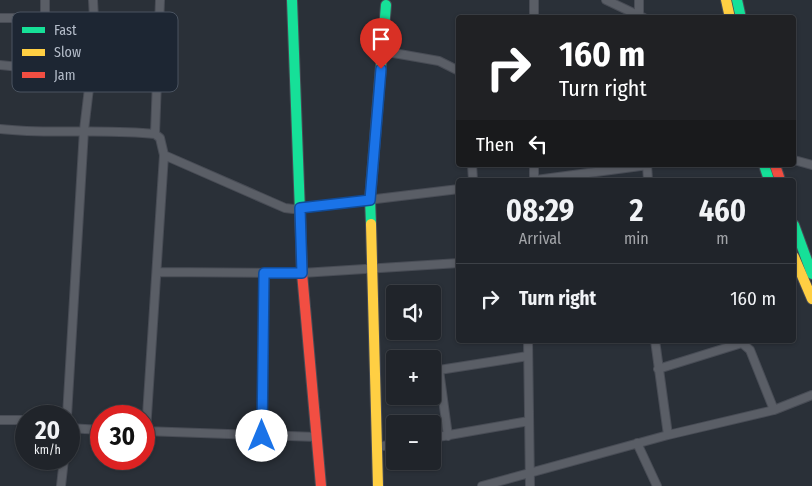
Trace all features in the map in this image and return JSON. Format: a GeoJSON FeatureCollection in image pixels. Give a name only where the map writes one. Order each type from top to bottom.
{"type":"FeatureCollection","features":[{"type":"Feature","properties":{"kind":"main road"},"geometry":{"type":"LineString","coordinates":[[292,0],[302,273],[320,486]]}},
{"type":"Feature","properties":{"kind":"main road"},"geometry":{"type":"LineString","coordinates":[[726,0],[729,15]]}},
{"type":"Feature","properties":{"kind":"main road"},"geometry":{"type":"LineString","coordinates":[[737,0],[740,15]]}},
{"type":"Feature","properties":{"kind":"main road"},"geometry":{"type":"LineString","coordinates":[[378,486],[374,268],[370,200],[386,5]]}},
{"type":"Feature","properties":{"kind":"main road"},"geometry":{"type":"LineString","coordinates":[[796,230],[812,274]]}},
{"type":"Feature","properties":{"kind":"main road"},"geometry":{"type":"LineString","coordinates":[[796,262],[812,299]]}},
{"type":"Feature","properties":{"kind":"street"},"geometry":{"type":"LineString","coordinates":[[534,0],[534,15]]}},
{"type":"Feature","properties":{"kind":"street"},"geometry":{"type":"LineString","coordinates":[[606,0],[637,15]]}},
{"type":"Feature","properties":{"kind":"street"},"geometry":{"type":"LineString","coordinates":[[638,0],[641,15]]}},
{"type":"Feature","properties":{"kind":"street"},"geometry":{"type":"LineString","coordinates":[[382,51],[439,61],[456,70]]}},
{"type":"Feature","properties":{"kind":"street"},"geometry":{"type":"LineString","coordinates":[[68,405],[84,130],[88,92]]}},
{"type":"Feature","properties":{"kind":"street"},"geometry":{"type":"LineString","coordinates":[[155,134],[157,92]]}},
{"type":"Feature","properties":{"kind":"street"},"geometry":{"type":"LineString","coordinates":[[0,129],[26,132],[84,130],[155,134],[160,138],[164,155],[147,405]]}},
{"type":"Feature","properties":{"kind":"street"},"geometry":{"type":"LineString","coordinates":[[164,155],[285,208],[370,200],[456,188]]}},
{"type":"Feature","properties":{"kind":"street"},"geometry":{"type":"LineString","coordinates":[[796,161],[812,165]]}},
{"type":"Feature","properties":{"kind":"street"},"geometry":{"type":"LineString","coordinates":[[550,178],[633,167]]}},
{"type":"Feature","properties":{"kind":"street"},"geometry":{"type":"LineString","coordinates":[[157,272],[302,273],[456,262]]}},
{"type":"Feature","properties":{"kind":"street"},"geometry":{"type":"LineString","coordinates":[[262,436],[264,273]]}},
{"type":"Feature","properties":{"kind":"street"},"geometry":{"type":"LineString","coordinates":[[528,343],[530,486]]}},
{"type":"Feature","properties":{"kind":"street"},"geometry":{"type":"LineString","coordinates":[[655,343],[668,435]]}},
{"type":"Feature","properties":{"kind":"street"},"geometry":{"type":"LineString","coordinates":[[658,369],[742,343],[750,350],[774,410]]}},
{"type":"Feature","properties":{"kind":"street"},"geometry":{"type":"LineString","coordinates":[[448,436],[439,370],[528,356]]}},
{"type":"Feature","properties":{"kind":"street"},"geometry":{"type":"LineString","coordinates":[[482,486],[637,443],[774,410],[812,395]]}},
{"type":"Feature","properties":{"kind":"street"},"geometry":{"type":"LineString","coordinates":[[0,420],[15,420]]}},
{"type":"Feature","properties":{"kind":"street"},"geometry":{"type":"LineString","coordinates":[[441,437],[529,421]]}},
{"type":"Feature","properties":{"kind":"street"},"geometry":{"type":"LineString","coordinates":[[155,431],[317,437]]}},
{"type":"Feature","properties":{"kind":"street"},"geometry":{"type":"LineString","coordinates":[[637,443],[658,486]]}},
{"type":"Feature","properties":{"kind":"street"},"geometry":{"type":"LineString","coordinates":[[377,447],[386,446]]}},
{"type":"Feature","properties":{"kind":"street"},"geometry":{"type":"LineString","coordinates":[[61,486],[63,470]]}},
{"type":"Feature","properties":{"kind":"traffic: fast"},"geometry":{"type":"LineString","coordinates":[[292,0],[300,212]]}},
{"type":"Feature","properties":{"kind":"traffic: fast"},"geometry":{"type":"LineString","coordinates":[[737,0],[740,15]]}},
{"type":"Feature","properties":{"kind":"traffic: fast"},"geometry":{"type":"LineString","coordinates":[[371,224],[370,199],[386,5]]}},
{"type":"Feature","properties":{"kind":"traffic: fast"},"geometry":{"type":"LineString","coordinates":[[765,167],[768,178]]}},
{"type":"Feature","properties":{"kind":"traffic: fast"},"geometry":{"type":"LineString","coordinates":[[796,230],[812,274]]}},
{"type":"Feature","properties":{"kind":"traffic: slow"},"geometry":{"type":"LineString","coordinates":[[726,0],[729,15]]}},
{"type":"Feature","properties":{"kind":"traffic: slow"},"geometry":{"type":"LineString","coordinates":[[371,224],[378,486]]}},
{"type":"Feature","properties":{"kind":"traffic: slow"},"geometry":{"type":"LineString","coordinates":[[796,262],[812,299]]}},
{"type":"Feature","properties":{"kind":"traffic: jam"},"geometry":{"type":"LineString","coordinates":[[776,167],[779,178]]}},
{"type":"Feature","properties":{"kind":"traffic: jam"},"geometry":{"type":"LineString","coordinates":[[300,212],[302,273],[321,486]]}},
{"type":"Feature","properties":{"kind":"route"},"geometry":{"type":"LineString","coordinates":[[262,436],[264,273],[302,273],[300,208],[370,200],[381,69]]}}]}
